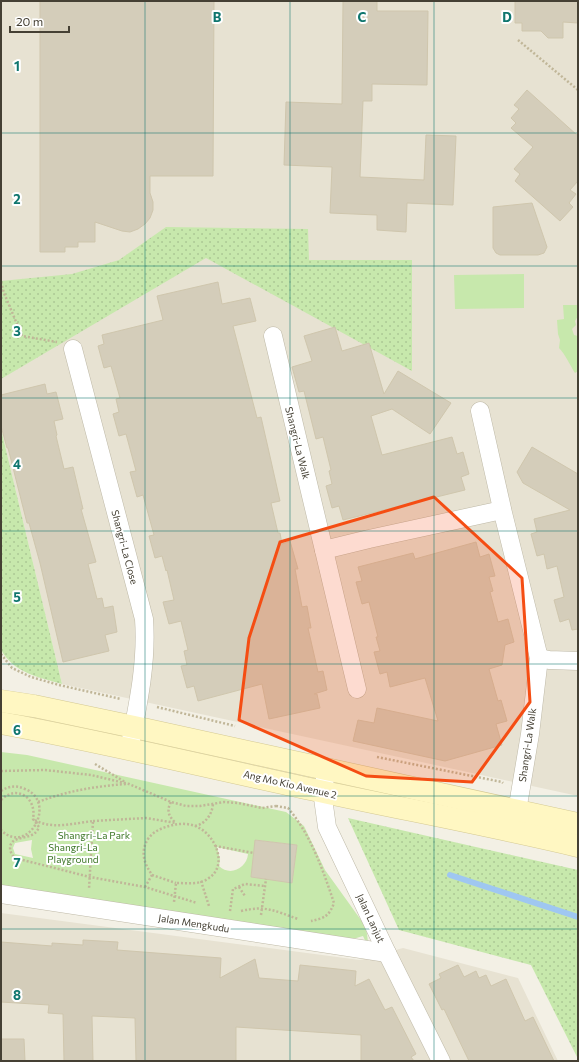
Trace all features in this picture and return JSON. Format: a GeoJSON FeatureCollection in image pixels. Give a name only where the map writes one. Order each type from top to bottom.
{"type":"FeatureCollection","features":[{"type":"Feature","properties":{"kind":"main road","name":"Ang Mo Kio Avenue 2"},"geometry":{"type":"LineString","coordinates":[[1,701],[34,706],[327,770],[419,788],[515,820],[578,846]]}},
{"type":"Feature","properties":{"kind":"main road","name":"Ang Mo Kio Avenue 2"},"geometry":{"type":"LineString","coordinates":[[1,723],[130,749],[322,792],[515,820],[578,824]]}},
{"type":"Feature","properties":{"kind":"street","name":"Shangri-La Walk"},"geometry":{"type":"LineString","coordinates":[[273,336],[357,689]]}},
{"type":"Feature","properties":{"kind":"street","name":"Shangri-La Close"},"geometry":{"type":"LineString","coordinates":[[74,349],[144,619],[144,661],[130,749]]}},
{"type":"Feature","properties":{"kind":"street","name":"Shangri-La Walk"},"geometry":{"type":"LineString","coordinates":[[480,411],[502,510],[539,658],[530,734],[515,820]]}},
{"type":"Feature","properties":{"kind":"street"},"geometry":{"type":"LineString","coordinates":[[324,550],[502,510]]}},
{"type":"Feature","properties":{"kind":"street"},"geometry":{"type":"LineString","coordinates":[[539,658],[549,660],[578,661]]}},
{"type":"Feature","properties":{"kind":"street","name":"Jalan Lanjut"},"geometry":{"type":"LineString","coordinates":[[327,770],[322,792],[327,827],[440,1061]]}},
{"type":"Feature","properties":{"kind":"street","name":"Jalan Mengkudu"},"geometry":{"type":"LineString","coordinates":[[1,894],[387,953]]}},
{"type":"Feature","properties":{"kind":"path"},"geometry":{"type":"LineString","coordinates":[[518,40],[578,90]]}},
{"type":"Feature","properties":{"kind":"path"},"geometry":{"type":"LineString","coordinates":[[1,282],[4,294],[22,336],[60,342],[74,349]]}},
{"type":"Feature","properties":{"kind":"path"},"geometry":{"type":"LineString","coordinates":[[1,654],[12,668],[31,677],[59,685],[138,702],[236,726]]}},
{"type":"Feature","properties":{"kind":"path"},"geometry":{"type":"LineString","coordinates":[[372,756],[502,782]]}},
{"type":"Feature","properties":{"kind":"path"},"geometry":{"type":"LineString","coordinates":[[93,763],[129,784],[171,802],[186,806],[224,802],[262,808],[288,803]]}},
{"type":"Feature","properties":{"kind":"path"},"geometry":{"type":"LineString","coordinates":[[1,771],[45,770],[69,772],[91,775],[129,784]]}},
{"type":"Feature","properties":{"kind":"path"},"geometry":{"type":"LineString","coordinates":[[38,802],[60,794],[105,786],[129,784]]}},
{"type":"Feature","properties":{"kind":"path"},"geometry":{"type":"LineString","coordinates":[[1,791],[9,787],[19,787],[31,792],[38,802],[39,814],[33,830],[27,834],[19,837],[11,836],[1,830]]}},
{"type":"Feature","properties":{"kind":"path"},"geometry":{"type":"LineString","coordinates":[[1,800],[5,796],[16,792],[26,796],[33,807],[32,819],[39,827],[38,831],[31,836],[13,841],[10,847],[12,855],[15,858],[90,877],[145,887],[209,907],[202,881]]}},
{"type":"Feature","properties":{"kind":"path"},"geometry":{"type":"LineString","coordinates":[[171,802],[169,813],[176,823]]}},
{"type":"Feature","properties":{"kind":"path"},"geometry":{"type":"LineString","coordinates":[[194,826],[201,824],[208,817],[213,804]]}},
{"type":"Feature","properties":{"kind":"path"},"geometry":{"type":"LineString","coordinates":[[276,806],[288,808],[299,821],[317,857],[334,903],[330,913],[324,918],[307,921]]}},
{"type":"Feature","properties":{"kind":"path"},"geometry":{"type":"LineString","coordinates":[[32,819],[46,825],[53,825],[146,818],[176,823],[194,826],[207,834],[215,846],[219,860],[216,872],[208,879],[193,883],[176,883],[152,875],[146,865],[143,857],[144,845],[150,836],[176,823]]}},
{"type":"Feature","properties":{"kind":"path"},"geometry":{"type":"LineString","coordinates":[[88,907],[93,821]]}},
{"type":"Feature","properties":{"kind":"path"},"geometry":{"type":"LineString","coordinates":[[215,846],[254,853]]}},
{"type":"Feature","properties":{"kind":"path"},"geometry":{"type":"LineString","coordinates":[[145,887],[152,875]]}},
{"type":"Feature","properties":{"kind":"path"},"geometry":{"type":"LineString","coordinates":[[259,933],[266,879]]}},
{"type":"Feature","properties":{"kind":"path"},"geometry":{"type":"LineString","coordinates":[[175,896],[176,883]]}},
{"type":"Feature","properties":{"kind":"path"},"geometry":{"type":"LineString","coordinates":[[230,912],[233,889],[245,884],[265,886]]}},
{"type":"Feature","properties":{"kind":"path"},"geometry":{"type":"LineString","coordinates":[[239,887],[245,896]]}},
{"type":"Feature","properties":{"kind":"path"},"geometry":{"type":"LineString","coordinates":[[223,910],[230,912],[262,908],[276,910],[302,920]]}},
{"type":"Feature","properties":{"kind":"highlighted area"},"geometry":{"type":"Polygon","coordinates":[[[434,497],[522,578],[530,702],[472,782],[366,776],[239,720],[249,638],[280,542],[434,497]]]}},
{"type":"Feature","properties":{"kind":"shaded area"},"geometry":{"type":"Polygon","coordinates":[[[1,1],[578,1],[578,796],[62,684],[1,429],[1,1]]]}},
{"type":"Feature","properties":{"kind":"shaded area"},"geometry":{"type":"Polygon","coordinates":[[[1,913],[360,960],[403,948],[518,978],[558,1061],[1,1061],[1,913]]]}},
{"type":"Feature","properties":{"kind":"green space"},"geometry":{"type":"Polygon","coordinates":[[[166,227],[308,229],[309,260],[412,260],[412,371],[206,258],[1,379],[1,281],[72,274],[119,260],[166,227]]]}},
{"type":"Feature","properties":{"kind":"green space"},"geometry":{"type":"Polygon","coordinates":[[[524,274],[524,308],[455,309],[454,275],[524,274]]]}},
{"type":"Feature","properties":{"kind":"green space"},"geometry":{"type":"Polygon","coordinates":[[[563,305],[578,305],[578,316],[575,321],[576,325],[572,329],[574,335],[578,336],[578,371],[575,373],[559,348],[560,340],[557,320],[564,319],[563,305]]]}},
{"type":"Feature","properties":{"kind":"green space"},"geometry":{"type":"Polygon","coordinates":[[[1,429],[62,684],[27,673],[6,658],[1,650],[1,429]]]}},
{"type":"Feature","properties":{"kind":"green space","name":"Shangri-La Park"},"geometry":{"type":"Polygon","coordinates":[[[1,752],[27,755],[286,812],[304,826],[325,870],[366,927],[369,949],[363,936],[353,939],[1,886],[1,752]],[[32,840],[15,843],[13,848],[15,854],[33,858],[31,849],[32,840]],[[256,840],[251,877],[292,882],[297,845],[256,840]],[[217,847],[220,859],[219,866],[228,871],[233,871],[245,863],[248,854],[217,847]]]}},
{"type":"Feature","properties":{"kind":"green space"},"geometry":{"type":"Polygon","coordinates":[[[348,818],[578,870],[578,1059],[531,965],[399,930],[348,818]]]}},
{"type":"Feature","properties":{"kind":"building"},"geometry":{"type":"Polygon","coordinates":[[[40,1],[214,1],[213,176],[150,176],[150,193],[153,202],[153,210],[150,218],[145,224],[130,232],[122,231],[95,222],[95,242],[78,242],[78,247],[65,247],[65,252],[40,252],[40,1]]]}},
{"type":"Feature","properties":{"kind":"building"},"geometry":{"type":"Polygon","coordinates":[[[343,1],[377,1],[377,11],[428,11],[427,85],[372,84],[372,101],[363,101],[360,177],[424,180],[426,135],[456,136],[453,205],[407,203],[406,232],[377,230],[377,215],[330,213],[332,167],[284,165],[286,102],[342,104],[343,1]]]}},
{"type":"Feature","properties":{"kind":"building"},"geometry":{"type":"Polygon","coordinates":[[[515,1],[578,1],[578,23],[563,22],[563,38],[548,38],[541,31],[522,31],[522,23],[515,23],[515,1]]]}},
{"type":"Feature","properties":{"kind":"building"},"geometry":{"type":"Polygon","coordinates":[[[527,90],[578,136],[578,181],[570,190],[576,194],[569,203],[573,207],[560,221],[515,181],[520,174],[514,169],[533,147],[511,128],[516,123],[511,118],[519,109],[514,105],[527,90]]]}},
{"type":"Feature","properties":{"kind":"building"},"geometry":{"type":"Polygon","coordinates":[[[532,203],[547,247],[544,253],[538,255],[500,255],[496,253],[493,248],[493,207],[532,203]]]}},
{"type":"Feature","properties":{"kind":"building"},"geometry":{"type":"Polygon","coordinates":[[[218,282],[222,304],[250,298],[256,321],[233,326],[257,418],[261,417],[280,501],[271,503],[278,533],[280,533],[282,544],[290,541],[298,569],[295,569],[302,607],[307,606],[311,628],[308,628],[318,672],[323,671],[327,690],[314,694],[317,694],[320,708],[269,719],[262,684],[198,701],[194,686],[187,688],[181,666],[187,665],[184,651],[188,650],[181,621],[169,624],[163,602],[174,600],[167,570],[166,571],[162,556],[155,558],[149,536],[154,535],[143,495],[137,497],[130,472],[136,471],[126,434],[119,436],[113,414],[119,412],[116,399],[120,398],[111,366],[104,368],[98,346],[104,344],[102,335],[163,320],[157,296],[218,282]]]}},
{"type":"Feature","properties":{"kind":"building"},"geometry":{"type":"Polygon","coordinates":[[[335,327],[342,351],[369,343],[384,394],[398,371],[451,403],[430,434],[392,409],[371,416],[382,455],[452,437],[457,454],[463,452],[469,474],[461,477],[465,490],[343,520],[339,506],[332,508],[326,486],[332,484],[329,471],[331,470],[323,437],[316,439],[304,391],[299,392],[292,367],[312,361],[304,336],[335,327]]]}},
{"type":"Feature","properties":{"kind":"building"},"geometry":{"type":"Polygon","coordinates":[[[45,384],[47,394],[56,392],[63,419],[54,421],[56,436],[64,469],[73,467],[83,509],[81,509],[96,562],[88,564],[97,599],[102,598],[104,608],[113,606],[117,632],[105,635],[109,651],[63,662],[40,563],[29,523],[27,523],[1,426],[1,395],[45,384]]]}},
{"type":"Feature","properties":{"kind":"building"},"geometry":{"type":"Polygon","coordinates":[[[532,447],[578,474],[578,629],[572,630],[569,619],[560,622],[554,600],[564,597],[557,566],[547,569],[544,554],[537,556],[531,534],[537,532],[534,519],[570,510],[523,483],[517,472],[532,447]]]}},
{"type":"Feature","properties":{"kind":"building"},"geometry":{"type":"Polygon","coordinates":[[[476,542],[480,557],[489,554],[495,576],[489,577],[493,591],[490,592],[498,622],[508,619],[514,642],[505,645],[502,665],[489,669],[498,701],[501,700],[507,721],[496,724],[502,745],[445,761],[353,741],[358,720],[374,723],[377,708],[438,721],[425,678],[390,687],[387,672],[380,674],[374,652],[380,651],[376,637],[378,637],[369,602],[362,604],[356,582],[362,581],[358,567],[413,553],[415,559],[476,542]]]}},
{"type":"Feature","properties":{"kind":"building"},"geometry":{"type":"Polygon","coordinates":[[[255,840],[297,845],[292,883],[251,877],[255,840]]]}},
{"type":"Feature","properties":{"kind":"building"},"geometry":{"type":"Polygon","coordinates":[[[83,940],[118,942],[117,950],[221,958],[220,978],[255,959],[259,978],[298,981],[300,965],[356,971],[355,986],[369,979],[385,1010],[392,1007],[416,1054],[411,1057],[414,1061],[361,1061],[361,1035],[236,1027],[236,1061],[136,1061],[135,1018],[92,1016],[93,1061],[64,1061],[63,1014],[48,1013],[49,1005],[1,1002],[1,942],[52,946],[52,943],[83,945],[83,940]]]}},
{"type":"Feature","properties":{"kind":"building"},"geometry":{"type":"Polygon","coordinates":[[[458,965],[464,977],[476,971],[479,978],[486,975],[491,986],[506,979],[525,1021],[533,1017],[554,1061],[469,1061],[444,1009],[442,1010],[429,984],[441,978],[439,974],[458,965]]]}},
{"type":"Feature","properties":{"kind":"building"},"geometry":{"type":"Polygon","coordinates":[[[1,1039],[24,1039],[25,1061],[1,1061],[1,1039]]]}},
{"type":"Feature","properties":{"kind":"waterway"},"geometry":{"type":"LineString","coordinates":[[450,875],[578,917]]}},
{"type":"Feature","properties":{"kind":"park label","name":"Shangri-La Playground"},"geometry":{"type":"Point","coordinates":[73,852]}}]}
